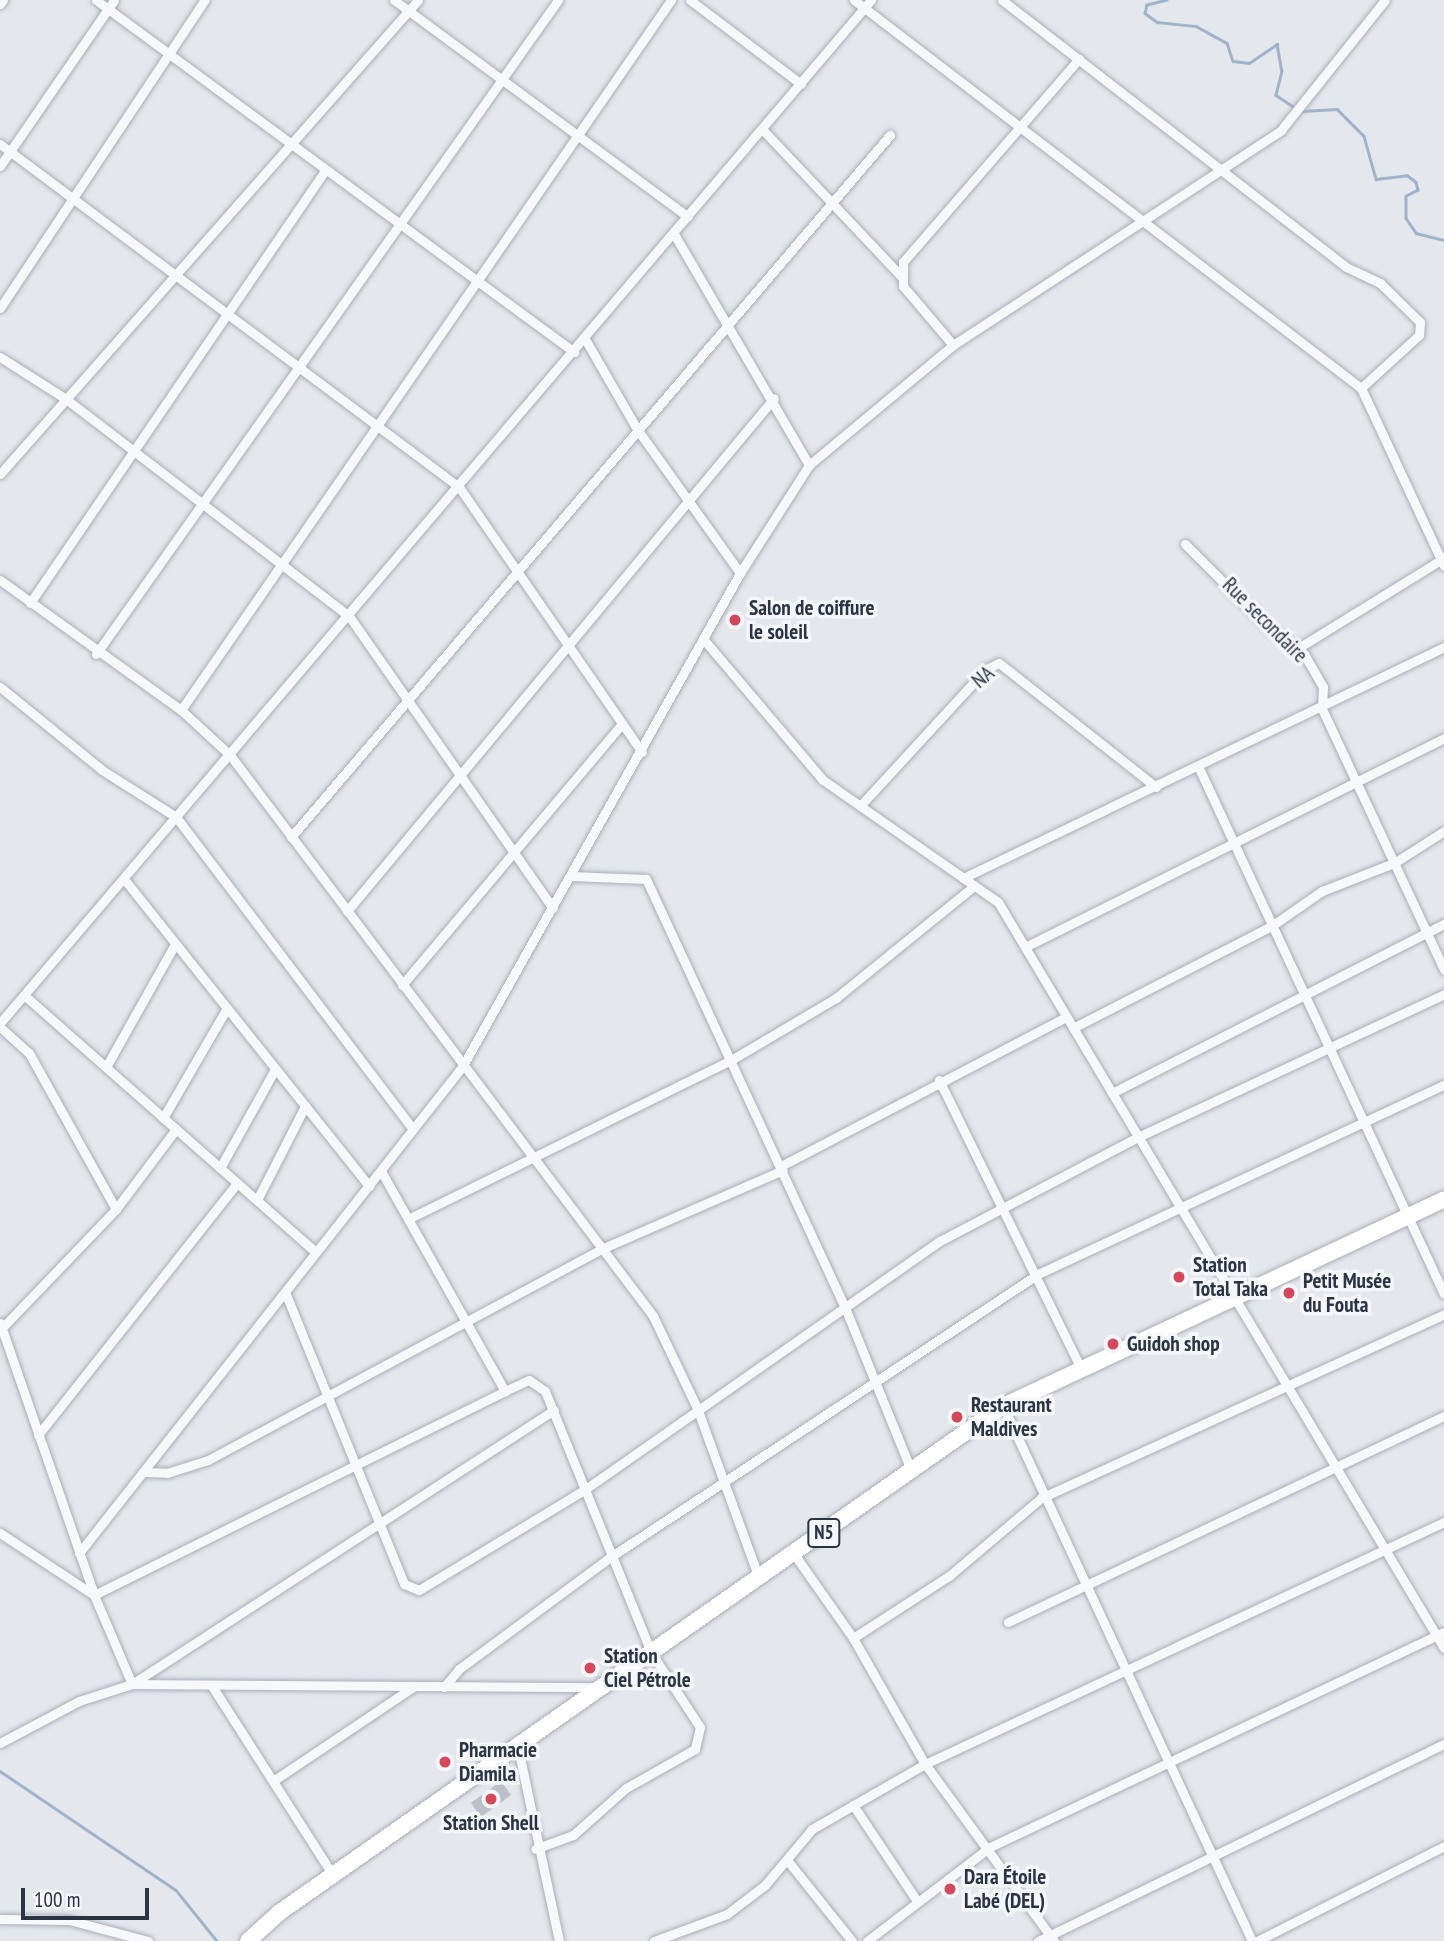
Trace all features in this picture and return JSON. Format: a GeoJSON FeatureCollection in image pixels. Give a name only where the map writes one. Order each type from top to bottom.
{"type":"FeatureCollection","features":[{"type":"Feature","properties":{"kind":"highway","name":"N5"},"geometry":{"type":"LineString","coordinates":[[248,1941],[333,1875],[1003,1406],[1080,1367],[1444,1199]]}},
{"type":"Feature","properties":{"kind":"street"},"geometry":{"type":"LineString","coordinates":[[96,0],[111,4],[169,54],[574,352]]}},
{"type":"Feature","properties":{"kind":"street"},"geometry":{"type":"LineString","coordinates":[[0,307],[205,0]]}},
{"type":"Feature","properties":{"kind":"street"},"geometry":{"type":"LineString","coordinates":[[394,0],[688,217]]}},
{"type":"Feature","properties":{"kind":"street"},"geometry":{"type":"LineString","coordinates":[[0,474],[418,0]]}},
{"type":"Feature","properties":{"kind":"street"},"geometry":{"type":"LineString","coordinates":[[96,654],[558,0]]}},
{"type":"Feature","properties":{"kind":"street"},"geometry":{"type":"LineString","coordinates":[[181,710],[671,0]]}},
{"type":"Feature","properties":{"kind":"street"},"geometry":{"type":"LineString","coordinates":[[691,0],[801,83]]}},
{"type":"Feature","properties":{"kind":"street"},"geometry":{"type":"LineString","coordinates":[[854,0],[1018,130],[1141,219],[1361,388],[1443,561],[1295,650]]}},
{"type":"Feature","properties":{"kind":"street"},"geometry":{"type":"LineString","coordinates":[[116,1209],[29,1053],[0,1025],[871,0]]}},
{"type":"Feature","properties":{"kind":"street"},"geometry":{"type":"LineString","coordinates":[[1002,0],[1221,167],[1346,267],[1380,283],[1420,322],[1419,335],[1361,388]]}},
{"type":"Feature","properties":{"kind":"street"},"geometry":{"type":"LineString","coordinates":[[79,1553],[462,1067],[705,641],[740,573],[809,465],[953,345],[1141,219],[1281,130],[1385,0]]}},
{"type":"Feature","properties":{"kind":"street"},"geometry":{"type":"LineString","coordinates":[[0,166],[111,4]]}},
{"type":"Feature","properties":{"kind":"street"},"geometry":{"type":"LineString","coordinates":[[901,276],[903,262],[1079,59]]}},
{"type":"Feature","properties":{"kind":"street"},"geometry":{"type":"LineString","coordinates":[[762,129],[901,276],[953,345]]}},
{"type":"Feature","properties":{"kind":"street"},"geometry":{"type":"LineString","coordinates":[[291,837],[518,573],[728,318],[890,135]]}},
{"type":"Feature","properties":{"kind":"street"},"geometry":{"type":"LineString","coordinates":[[0,144],[229,311],[459,488],[642,752]]}},
{"type":"Feature","properties":{"kind":"street"},"geometry":{"type":"LineString","coordinates":[[30,603],[326,169]]}},
{"type":"Feature","properties":{"kind":"street"},"geometry":{"type":"LineString","coordinates":[[674,233],[728,318],[809,465]]}},
{"type":"Feature","properties":{"kind":"street"},"geometry":{"type":"LineString","coordinates":[[585,339],[637,429],[691,497],[740,573]]}},
{"type":"Feature","properties":{"kind":"street"},"geometry":{"type":"LineString","coordinates":[[0,357],[66,399],[349,616],[553,908]]}},
{"type":"Feature","properties":{"kind":"street"},"geometry":{"type":"LineString","coordinates":[[347,911],[774,398]]}},
{"type":"Feature","properties":{"kind":"street","name":"Rue secondaire"},"geometry":{"type":"LineString","coordinates":[[1185,544],[1295,650],[1323,687],[1322,709],[1444,970]]}},
{"type":"Feature","properties":{"kind":"street"},"geometry":{"type":"LineString","coordinates":[[0,580],[96,654],[181,710],[230,755],[462,1067],[653,1316],[697,1408],[720,1482],[759,1578]]}},
{"type":"Feature","properties":{"kind":"street"},"geometry":{"type":"LineString","coordinates":[[705,641],[814,770],[860,806],[998,902],[1383,1547],[1440,1634],[1444,1648]]}},
{"type":"Feature","properties":{"kind":"street"},"geometry":{"type":"LineString","coordinates":[[963,878],[1322,709],[1444,647]]}},
{"type":"Feature","properties":{"kind":"street","name":"NA"},"geometry":{"type":"LineString","coordinates":[[860,806],[986,669],[999,663],[1156,787]]}},
{"type":"Feature","properties":{"kind":"street"},"geometry":{"type":"LineString","coordinates":[[0,687],[102,770],[176,817],[413,1129]]}},
{"type":"Feature","properties":{"kind":"street"},"geometry":{"type":"LineString","coordinates":[[402,985],[622,724]]}},
{"type":"Feature","properties":{"kind":"street"},"geometry":{"type":"LineString","coordinates":[[1025,947],[1358,786],[1444,738]]}},
{"type":"Feature","properties":{"kind":"street"},"geometry":{"type":"LineString","coordinates":[[1198,766],[1331,1046],[1444,1294]]}},
{"type":"Feature","properties":{"kind":"street"},"geometry":{"type":"LineString","coordinates":[[1073,1028],[1273,925],[1322,891],[1394,863],[1444,831]]}},
{"type":"Feature","properties":{"kind":"street"},"geometry":{"type":"LineString","coordinates":[[572,876],[646,879],[846,1310],[911,1470]]}},
{"type":"Feature","properties":{"kind":"street"},"geometry":{"type":"LineString","coordinates":[[124,879],[369,1186]]}},
{"type":"Feature","properties":{"kind":"street"},"geometry":{"type":"LineString","coordinates":[[408,1219],[731,1060],[836,998],[974,886]]}},
{"type":"Feature","properties":{"kind":"street"},"geometry":{"type":"LineString","coordinates":[[1112,1093],[1305,991],[1444,924]]}},
{"type":"Feature","properties":{"kind":"street"},"geometry":{"type":"LineString","coordinates":[[106,1067],[176,944]]}},
{"type":"Feature","properties":{"kind":"street"},"geometry":{"type":"LineString","coordinates":[[285,1292],[404,1584],[419,1590],[584,1490],[697,1408],[846,1310],[940,1241],[1003,1204],[1140,1136],[1444,994]]}},
{"type":"Feature","properties":{"kind":"street"},"geometry":{"type":"LineString","coordinates":[[24,995],[316,1252]]}},
{"type":"Feature","properties":{"kind":"street"},"geometry":{"type":"LineString","coordinates":[[163,1118],[227,1008]]}},
{"type":"Feature","properties":{"kind":"street"},"geometry":{"type":"LineString","coordinates":[[143,1472],[167,1474],[208,1460],[328,1401],[601,1249],[782,1168],[939,1080],[1066,1017]]}},
{"type":"Feature","properties":{"kind":"street"},"geometry":{"type":"LineString","coordinates":[[220,1168],[275,1069]]}},
{"type":"Feature","properties":{"kind":"street"},"geometry":{"type":"LineString","coordinates":[[939,1080],[1038,1274],[1080,1367]]}},
{"type":"Feature","properties":{"kind":"street"},"geometry":{"type":"LineString","coordinates":[[444,1687],[459,1669],[609,1558],[1038,1274],[1444,1085]]}},
{"type":"Feature","properties":{"kind":"street"},"geometry":{"type":"LineString","coordinates":[[257,1200],[305,1106]]}},
{"type":"Feature","properties":{"kind":"street"},"geometry":{"type":"LineString","coordinates":[[132,1684],[94,1595],[1,1325],[116,1209],[176,1129]]}},
{"type":"Feature","properties":{"kind":"street"},"geometry":{"type":"LineString","coordinates":[[381,1171],[505,1391]]}},
{"type":"Feature","properties":{"kind":"street"},"geometry":{"type":"LineString","coordinates":[[38,1435],[237,1183]]}},
{"type":"Feature","properties":{"kind":"street"},"geometry":{"type":"LineString","coordinates":[[853,1638],[949,1576],[1041,1498],[1444,1314]]}},
{"type":"Feature","properties":{"kind":"street"},"geometry":{"type":"LineString","coordinates":[[94,1595],[505,1391],[529,1380],[539,1382],[554,1410],[609,1558],[652,1654],[700,1727],[700,1741],[626,1788],[582,1829],[535,1849]]}},
{"type":"Feature","properties":{"kind":"street"},"geometry":{"type":"LineString","coordinates":[[1003,1406],[1041,1498],[1255,1941],[1444,1846]]}},
{"type":"Feature","properties":{"kind":"street"},"geometry":{"type":"LineString","coordinates":[[0,1742],[79,1701],[132,1684],[380,1528],[554,1410]]}},
{"type":"Feature","properties":{"kind":"street"},"geometry":{"type":"LineString","coordinates":[[1007,1622],[1086,1588],[1335,1465],[1444,1416]]}},
{"type":"Feature","properties":{"kind":"street"},"geometry":{"type":"LineString","coordinates":[[658,1940],[727,1914],[788,1860],[811,1829],[925,1764],[1125,1672],[1383,1547],[1444,1522]]}},
{"type":"Feature","properties":{"kind":"street"},"geometry":{"type":"LineString","coordinates":[[0,1533],[94,1595]]}},
{"type":"Feature","properties":{"kind":"street"},"geometry":{"type":"LineString","coordinates":[[794,1554],[853,1638],[925,1764],[990,1847],[1052,1938]]}},
{"type":"Feature","properties":{"kind":"street"},"geometry":{"type":"LineString","coordinates":[[867,1941],[990,1847],[1440,1634]]}},
{"type":"Feature","properties":{"kind":"street"},"geometry":{"type":"LineString","coordinates":[[132,1684],[604,1687]]}},
{"type":"Feature","properties":{"kind":"street"},"geometry":{"type":"LineString","coordinates":[[212,1686],[333,1875]]}},
{"type":"Feature","properties":{"kind":"street"},"geometry":{"type":"LineString","coordinates":[[273,1781],[414,1686]]}},
{"type":"Feature","properties":{"kind":"street"},"geometry":{"type":"LineString","coordinates":[[1038,1941],[1052,1938],[1211,1853],[1444,1744]]}},
{"type":"Feature","properties":{"kind":"street"},"geometry":{"type":"LineString","coordinates":[[518,1748],[535,1849],[559,1941]]}},
{"type":"Feature","properties":{"kind":"street"},"geometry":{"type":"LineString","coordinates":[[853,1805],[917,1901]]}},
{"type":"Feature","properties":{"kind":"street"},"geometry":{"type":"LineString","coordinates":[[788,1860],[852,1941]]}},
{"type":"Feature","properties":{"kind":"street"},"geometry":{"type":"LineString","coordinates":[[0,1919],[69,1920],[148,1941]]}},
{"type":"Feature","properties":{"kind":"building","name":"Station Shell"},"geometry":{"type":"Polygon","coordinates":[[[501,1781],[511,1795],[481,1817],[471,1803],[501,1781]]]}},
{"type":"Feature","properties":{"kind":"waterway"},"geometry":{"type":"LineString","coordinates":[[1167,0],[1147,5],[1145,13],[1157,22],[1196,26],[1227,43],[1233,61],[1249,63],[1277,44],[1282,71],[1276,95],[1295,108]]}},
{"type":"Feature","properties":{"kind":"waterway"},"geometry":{"type":"LineString","coordinates":[[1301,111],[1337,109],[1364,136],[1376,179],[1407,175],[1416,182],[1418,190],[1406,196],[1406,218],[1416,233],[1444,240]]}},
{"type":"Feature","properties":{"kind":"waterway"},"geometry":{"type":"LineString","coordinates":[[0,1771],[176,1890],[217,1941]]}},
{"type":"Feature","properties":{"kind":"place","name":"Salon de coiffure le soleil"},"geometry":{"type":"Point","coordinates":[735,620]}},
{"type":"Feature","properties":{"kind":"place","name":"Station Total Taka"},"geometry":{"type":"Point","coordinates":[1179,1277]}},
{"type":"Feature","properties":{"kind":"place","name":"Petit Musée du Fouta"},"geometry":{"type":"Point","coordinates":[1289,1293]}},
{"type":"Feature","properties":{"kind":"place","name":"Guidoh shop"},"geometry":{"type":"Point","coordinates":[1113,1344]}},
{"type":"Feature","properties":{"kind":"place","name":"Restaurant Maldives"},"geometry":{"type":"Point","coordinates":[957,1417]}},
{"type":"Feature","properties":{"kind":"place","name":"Station Ciel Pétrole"},"geometry":{"type":"Point","coordinates":[590,1668]}},
{"type":"Feature","properties":{"kind":"place","name":"Pharmacie Diamila"},"geometry":{"type":"Point","coordinates":[445,1762]}},
{"type":"Feature","properties":{"kind":"place","name":"Station Shell"},"geometry":{"type":"Point","coordinates":[491,1799]}},
{"type":"Feature","properties":{"kind":"place","name":"Dara Étoile Labé (DEL)"},"geometry":{"type":"Point","coordinates":[950,1889]}}]}
